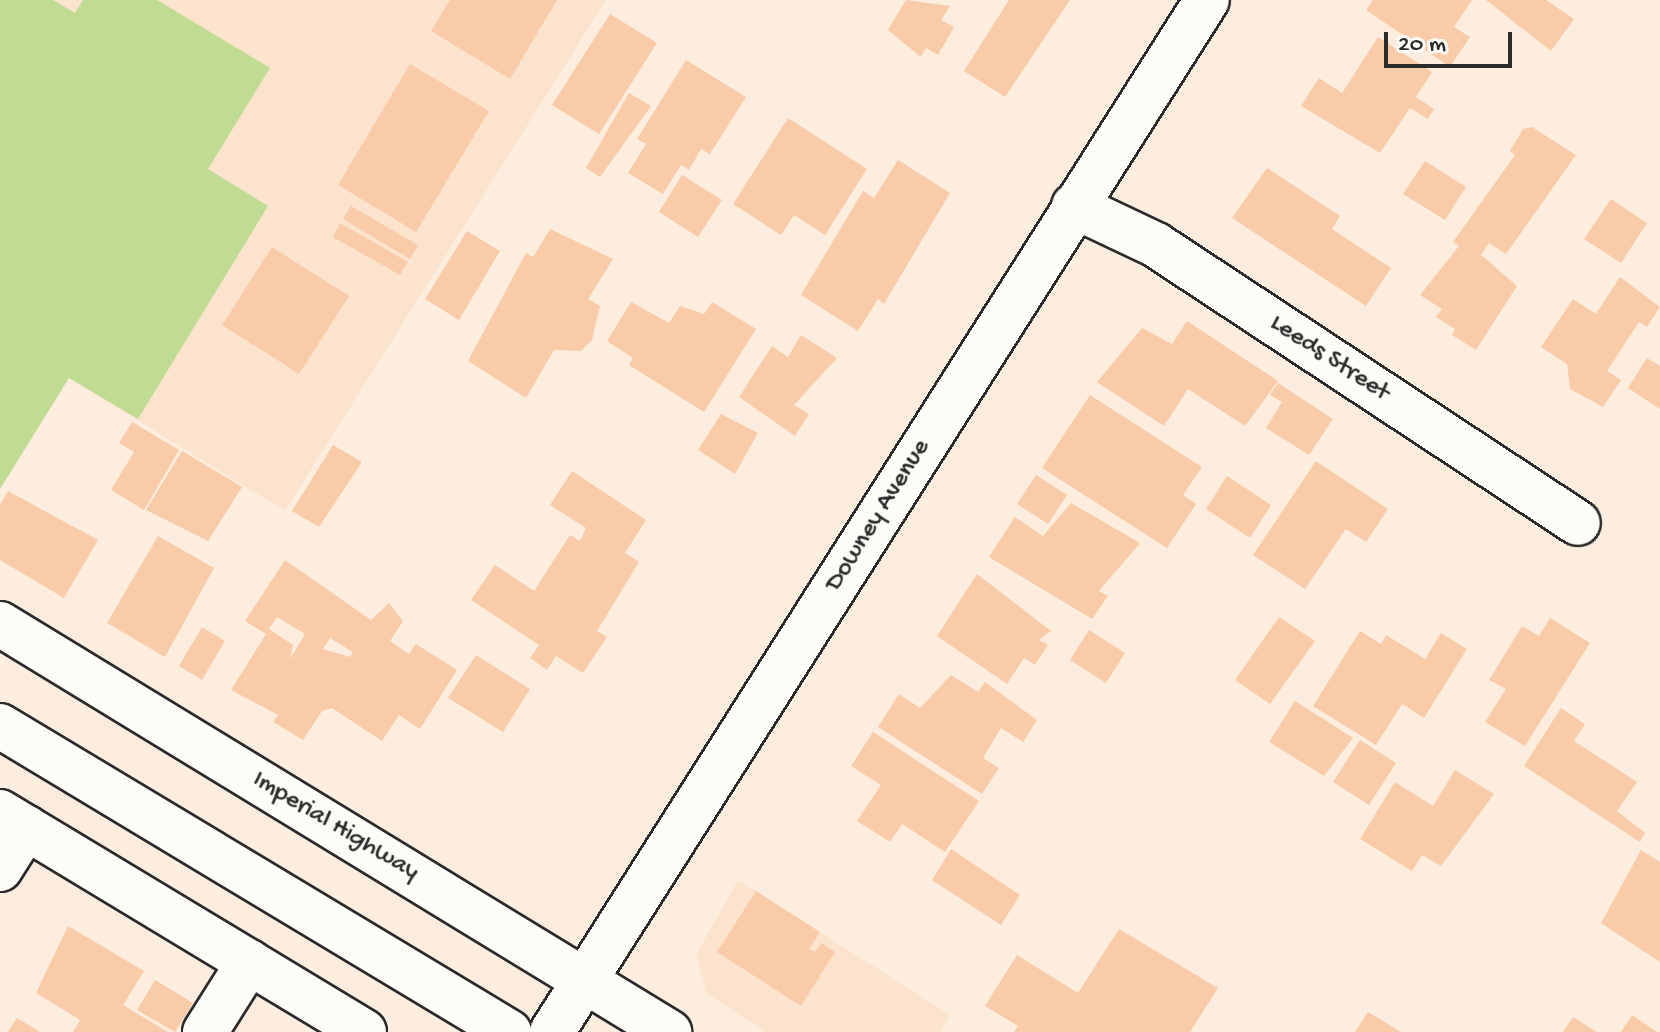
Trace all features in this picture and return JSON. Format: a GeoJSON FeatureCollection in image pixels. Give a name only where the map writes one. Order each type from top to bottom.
{"type":"FeatureCollection","features":[{"type":"Feature","properties":{"kind":"main road","name":"Downey Avenue"},"geometry":{"type":"LineString","coordinates":[[552,1032],[1207,0]]}},
{"type":"Feature","properties":{"kind":"main road","name":"Leeds Street"},"geometry":{"type":"LineString","coordinates":[[1074,206],[1156,245],[1578,523]]}},
{"type":"Feature","properties":{"kind":"main road","name":"Imperial Highway"},"geometry":{"type":"LineString","coordinates":[[0,624],[669,1032]]}},
{"type":"Feature","properties":{"kind":"main road"},"geometry":{"type":"LineString","coordinates":[[0,726],[509,1032]]}},
{"type":"Feature","properties":{"kind":"main road"},"geometry":{"type":"LineString","coordinates":[[0,869],[13,820],[364,1032]]}},
{"type":"Feature","properties":{"kind":"main road"},"geometry":{"type":"LineString","coordinates":[[205,1032],[249,962]]}},
{"type":"Feature","properties":{"kind":"shaded area"},"geometry":{"type":"Polygon","coordinates":[[[0,0],[606,0],[285,511],[69,378],[0,489],[0,0]]]}},
{"type":"Feature","properties":{"kind":"shaded area"},"geometry":{"type":"Polygon","coordinates":[[[738,880],[950,1015],[940,1032],[766,1032],[706,993],[696,955],[738,880]]]}},
{"type":"Feature","properties":{"kind":"green space"},"geometry":{"type":"Polygon","coordinates":[[[0,0],[53,0],[75,13],[83,0],[157,0],[270,68],[208,169],[268,206],[138,419],[69,378],[0,489],[0,0]]]}},
{"type":"Feature","properties":{"kind":"building"},"geometry":{"type":"Polygon","coordinates":[[[450,0],[557,0],[510,79],[431,31],[450,0]]]}},
{"type":"Feature","properties":{"kind":"building"},"geometry":{"type":"Polygon","coordinates":[[[906,0],[950,6],[941,20],[954,27],[938,55],[926,48],[921,57],[888,30],[906,0]]]}},
{"type":"Feature","properties":{"kind":"building"},"geometry":{"type":"Polygon","coordinates":[[[1009,0],[1070,0],[1005,97],[964,71],[1009,0]]]}},
{"type":"Feature","properties":{"kind":"building"},"geometry":{"type":"Polygon","coordinates":[[[1373,0],[1472,0],[1454,27],[1470,37],[1450,67],[1366,10],[1373,0]]]}},
{"type":"Feature","properties":{"kind":"building"},"geometry":{"type":"Polygon","coordinates":[[[1486,0],[1546,0],[1574,19],[1551,51],[1486,0]]]}},
{"type":"Feature","properties":{"kind":"building"},"geometry":{"type":"Polygon","coordinates":[[[610,14],[657,43],[599,134],[552,105],[610,14]]]}},
{"type":"Feature","properties":{"kind":"building"},"geometry":{"type":"Polygon","coordinates":[[[1378,37],[1432,72],[1416,97],[1434,109],[1428,119],[1410,108],[1380,153],[1301,106],[1319,78],[1342,93],[1378,37]]]}},
{"type":"Feature","properties":{"kind":"building"},"geometry":{"type":"Polygon","coordinates":[[[686,60],[746,97],[710,154],[701,149],[689,170],[681,165],[663,194],[628,173],[646,144],[637,139],[686,60]]]}},
{"type":"Feature","properties":{"kind":"building"},"geometry":{"type":"Polygon","coordinates":[[[410,64],[489,111],[416,232],[338,185],[410,64]]]}},
{"type":"Feature","properties":{"kind":"building"},"geometry":{"type":"Polygon","coordinates":[[[629,93],[651,106],[600,177],[586,168],[629,93]]]}},
{"type":"Feature","properties":{"kind":"building"},"geometry":{"type":"Polygon","coordinates":[[[788,118],[867,169],[825,235],[794,215],[781,235],[733,204],[788,118]]]}},
{"type":"Feature","properties":{"kind":"building"},"geometry":{"type":"Polygon","coordinates":[[[1532,127],[1576,155],[1506,254],[1489,243],[1481,255],[1517,286],[1476,350],[1452,335],[1455,329],[1436,317],[1442,309],[1420,295],[1459,246],[1453,242],[1515,155],[1510,151],[1523,129],[1532,127]]]}},
{"type":"Feature","properties":{"kind":"building"},"geometry":{"type":"Polygon","coordinates":[[[898,160],[950,193],[884,304],[878,299],[858,331],[801,295],[863,191],[874,198],[898,160]]]}},
{"type":"Feature","properties":{"kind":"building"},"geometry":{"type":"Polygon","coordinates":[[[1425,161],[1466,187],[1445,220],[1403,194],[1425,161]]]}},
{"type":"Feature","properties":{"kind":"building"},"geometry":{"type":"Polygon","coordinates":[[[1267,168],[1340,216],[1332,229],[1391,268],[1366,306],[1232,218],[1267,168]]]}},
{"type":"Feature","properties":{"kind":"building"},"geometry":{"type":"Polygon","coordinates":[[[682,175],[722,200],[698,237],[659,212],[682,175]]]}},
{"type":"Feature","properties":{"kind":"building"},"geometry":{"type":"Polygon","coordinates":[[[1611,199],[1647,223],[1621,263],[1584,239],[1611,199]]]}},
{"type":"Feature","properties":{"kind":"building"},"geometry":{"type":"Polygon","coordinates":[[[351,206],[418,245],[410,259],[343,219],[351,206]]]}},
{"type":"Feature","properties":{"kind":"building"},"geometry":{"type":"Polygon","coordinates":[[[340,223],[408,262],[400,275],[333,237],[340,223]]]}},
{"type":"Feature","properties":{"kind":"building"},"geometry":{"type":"Polygon","coordinates":[[[550,229],[613,259],[588,299],[600,306],[592,340],[581,351],[554,350],[526,398],[468,361],[526,253],[533,257],[550,229]]]}},
{"type":"Feature","properties":{"kind":"building"},"geometry":{"type":"Polygon","coordinates":[[[467,231],[500,251],[459,320],[425,299],[467,231]]]}},
{"type":"Feature","properties":{"kind":"building"},"geometry":{"type":"Polygon","coordinates":[[[272,247],[349,296],[299,374],[222,325],[272,247]]]}},
{"type":"Feature","properties":{"kind":"building"},"geometry":{"type":"Polygon","coordinates":[[[1620,277],[1660,307],[1647,327],[1639,322],[1607,371],[1621,380],[1603,407],[1570,389],[1567,364],[1541,347],[1573,299],[1596,314],[1620,277]]]}},
{"type":"Feature","properties":{"kind":"building"},"geometry":{"type":"Polygon","coordinates":[[[631,302],[669,323],[680,306],[704,314],[712,302],[756,329],[704,412],[629,365],[633,358],[607,341],[631,302]]]}},
{"type":"Feature","properties":{"kind":"building"},"geometry":{"type":"Polygon","coordinates":[[[1187,321],[1278,381],[1245,426],[1188,389],[1164,426],[1097,382],[1142,328],[1172,344],[1187,321]]]}},
{"type":"Feature","properties":{"kind":"building"},"geometry":{"type":"Polygon","coordinates":[[[801,335],[837,358],[794,405],[809,414],[795,436],[739,397],[772,346],[788,357],[801,335]]]}},
{"type":"Feature","properties":{"kind":"building"},"geometry":{"type":"Polygon","coordinates":[[[1647,358],[1660,366],[1660,409],[1628,388],[1647,358]]]}},
{"type":"Feature","properties":{"kind":"building"},"geometry":{"type":"Polygon","coordinates":[[[1278,383],[1333,419],[1309,455],[1266,428],[1282,402],[1270,395],[1278,383]]]}},
{"type":"Feature","properties":{"kind":"building"},"geometry":{"type":"Polygon","coordinates":[[[1090,395],[1202,467],[1183,495],[1196,504],[1167,548],[1042,468],[1090,395]]]}},
{"type":"Feature","properties":{"kind":"building"},"geometry":{"type":"Polygon","coordinates":[[[721,414],[758,433],[735,474],[698,450],[721,414]]]}},
{"type":"Feature","properties":{"kind":"building"},"geometry":{"type":"Polygon","coordinates":[[[132,422],[179,450],[144,510],[111,490],[134,452],[119,443],[132,422]]]}},
{"type":"Feature","properties":{"kind":"building"},"geometry":{"type":"Polygon","coordinates":[[[333,445],[362,462],[319,527],[292,511],[333,445]]]}},
{"type":"Feature","properties":{"kind":"building"},"geometry":{"type":"Polygon","coordinates":[[[182,451],[242,487],[208,541],[146,510],[182,451]]]}},
{"type":"Feature","properties":{"kind":"building"},"geometry":{"type":"Polygon","coordinates":[[[1316,461],[1388,509],[1366,542],[1346,529],[1305,589],[1253,555],[1316,461]]]}},
{"type":"Feature","properties":{"kind":"building"},"geometry":{"type":"Polygon","coordinates":[[[572,471],[646,520],[625,553],[639,562],[597,631],[607,637],[583,673],[556,656],[547,670],[530,658],[539,645],[471,600],[495,565],[534,591],[570,535],[580,541],[586,528],[550,505],[572,471]]]}},
{"type":"Feature","properties":{"kind":"building"},"geometry":{"type":"Polygon","coordinates":[[[1036,475],[1067,495],[1048,524],[1017,504],[1036,475]]]}},
{"type":"Feature","properties":{"kind":"building"},"geometry":{"type":"Polygon","coordinates":[[[1227,476],[1271,505],[1250,538],[1206,509],[1227,476]]]}},
{"type":"Feature","properties":{"kind":"building"},"geometry":{"type":"Polygon","coordinates":[[[8,491],[98,540],[64,598],[0,560],[0,505],[8,491]]]}},
{"type":"Feature","properties":{"kind":"building"},"geometry":{"type":"Polygon","coordinates":[[[1071,503],[1140,543],[1099,591],[1108,596],[1092,619],[989,557],[1015,517],[1043,536],[1071,503]]]}},
{"type":"Feature","properties":{"kind":"building"},"geometry":{"type":"Polygon","coordinates":[[[158,536],[214,568],[165,657],[107,623],[158,536]]]}},
{"type":"Feature","properties":{"kind":"building"},"geometry":{"type":"Polygon","coordinates":[[[285,560],[371,620],[389,603],[403,621],[390,641],[409,654],[416,644],[457,670],[420,729],[399,715],[382,741],[332,708],[322,711],[303,740],[273,722],[278,715],[231,690],[266,634],[245,621],[285,560]],[[277,617],[269,629],[293,645],[290,659],[305,634],[277,617]],[[330,638],[323,649],[350,657],[353,652],[330,638]]]}},
{"type":"Feature","properties":{"kind":"building"},"geometry":{"type":"Polygon","coordinates":[[[977,574],[1051,631],[1039,640],[1048,645],[1035,665],[1024,658],[1007,684],[937,636],[977,574]]]}},
{"type":"Feature","properties":{"kind":"building"},"geometry":{"type":"Polygon","coordinates":[[[1279,617],[1315,641],[1270,704],[1235,680],[1279,617]]]}},
{"type":"Feature","properties":{"kind":"building"},"geometry":{"type":"Polygon","coordinates":[[[1550,618],[1590,643],[1525,746],[1485,722],[1506,689],[1489,680],[1522,626],[1539,636],[1550,618]]]}},
{"type":"Feature","properties":{"kind":"building"},"geometry":{"type":"Polygon","coordinates":[[[202,627],[225,641],[202,680],[179,666],[202,627]]]}},
{"type":"Feature","properties":{"kind":"building"},"geometry":{"type":"Polygon","coordinates":[[[1089,630],[1125,653],[1106,683],[1070,660],[1089,630]]]}},
{"type":"Feature","properties":{"kind":"building"},"geometry":{"type":"Polygon","coordinates":[[[1360,631],[1381,644],[1386,635],[1425,659],[1441,633],[1467,649],[1424,718],[1402,704],[1376,745],[1313,706],[1360,631]]]}},
{"type":"Feature","properties":{"kind":"building"},"geometry":{"type":"Polygon","coordinates":[[[476,655],[530,689],[503,732],[448,698],[476,655]]]}},
{"type":"Feature","properties":{"kind":"building"},"geometry":{"type":"Polygon","coordinates":[[[951,675],[978,692],[985,682],[1037,720],[1023,742],[1001,728],[983,758],[999,768],[982,794],[878,727],[899,694],[920,708],[951,675]]]}},
{"type":"Feature","properties":{"kind":"building"},"geometry":{"type":"Polygon","coordinates":[[[1295,701],[1353,738],[1324,776],[1269,742],[1295,701]]]}},
{"type":"Feature","properties":{"kind":"building"},"geometry":{"type":"Polygon","coordinates":[[[1561,708],[1585,724],[1574,741],[1637,782],[1617,811],[1645,833],[1640,842],[1524,766],[1561,708]]]}},
{"type":"Feature","properties":{"kind":"building"},"geometry":{"type":"Polygon","coordinates":[[[873,732],[979,801],[945,852],[902,824],[890,842],[857,821],[881,785],[851,766],[873,732]]]}},
{"type":"Feature","properties":{"kind":"building"},"geometry":{"type":"Polygon","coordinates":[[[1360,740],[1396,763],[1369,805],[1333,782],[1360,740]]]}},
{"type":"Feature","properties":{"kind":"building"},"geometry":{"type":"Polygon","coordinates":[[[1455,770],[1494,794],[1441,866],[1422,855],[1412,871],[1360,839],[1395,782],[1433,806],[1455,770]]]}},
{"type":"Feature","properties":{"kind":"building"},"geometry":{"type":"Polygon","coordinates":[[[951,849],[1020,895],[1001,925],[932,880],[951,849]]]}},
{"type":"Feature","properties":{"kind":"building"},"geometry":{"type":"Polygon","coordinates":[[[1641,850],[1660,862],[1660,962],[1601,923],[1641,850]]]}},
{"type":"Feature","properties":{"kind":"building"},"geometry":{"type":"Polygon","coordinates":[[[756,891],[820,932],[809,949],[815,952],[821,943],[835,952],[801,1006],[717,952],[756,891]]]}},
{"type":"Feature","properties":{"kind":"building"},"geometry":{"type":"Polygon","coordinates":[[[68,926],[144,971],[123,1005],[168,1032],[73,1032],[80,1020],[36,993],[68,926]]]}},
{"type":"Feature","properties":{"kind":"building"},"geometry":{"type":"Polygon","coordinates":[[[1119,929],[1218,988],[1190,1032],[1014,1032],[1018,1026],[985,1006],[1017,955],[1078,993],[1119,929]]]}},
{"type":"Feature","properties":{"kind":"building"},"geometry":{"type":"Polygon","coordinates":[[[155,980],[193,1003],[175,1032],[137,1010],[155,980]]]}},
{"type":"Feature","properties":{"kind":"building"},"geometry":{"type":"Polygon","coordinates":[[[1368,1012],[1401,1032],[1355,1032],[1368,1012]]]}},
{"type":"Feature","properties":{"kind":"building"},"geometry":{"type":"Polygon","coordinates":[[[1632,1015],[1657,1032],[1621,1032],[1632,1015]]]}},
{"type":"Feature","properties":{"kind":"building"},"geometry":{"type":"Polygon","coordinates":[[[1573,1017],[1597,1032],[1563,1032],[1573,1017]]]}},
{"type":"Feature","properties":{"kind":"building"},"geometry":{"type":"Polygon","coordinates":[[[17,1018],[40,1032],[8,1032],[17,1018]]]}}]}
